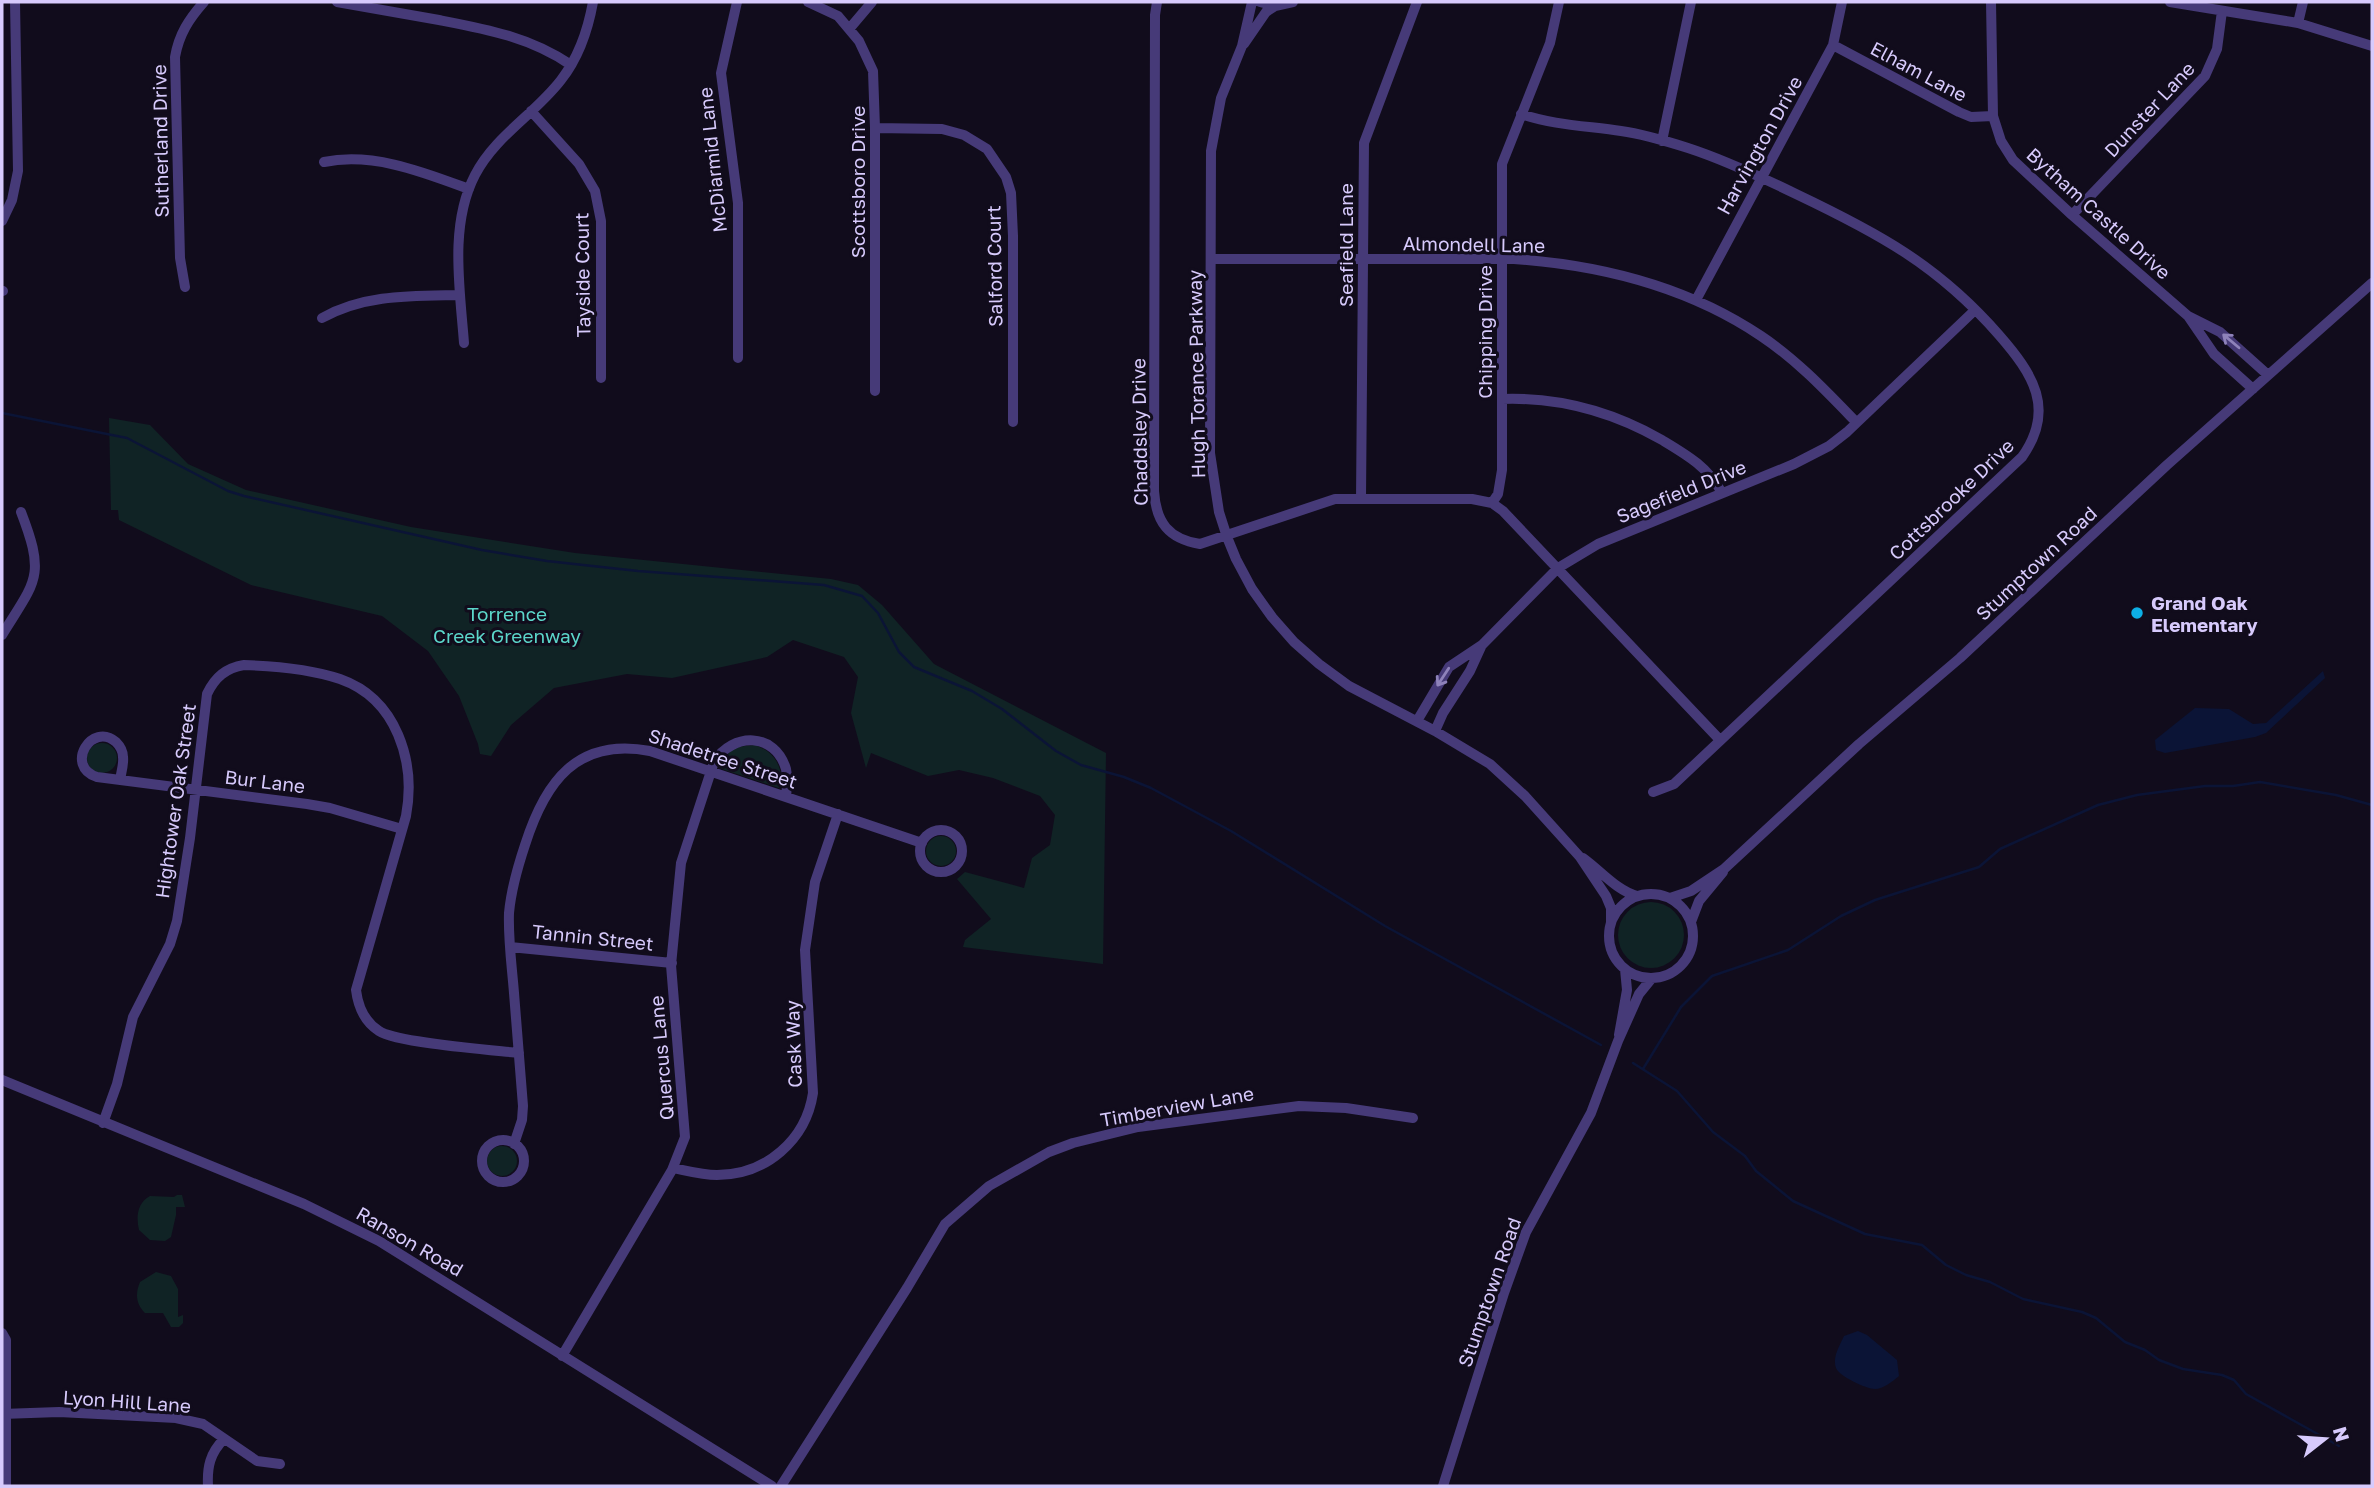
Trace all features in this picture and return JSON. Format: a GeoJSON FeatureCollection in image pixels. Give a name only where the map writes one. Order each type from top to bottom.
{"type":"FeatureCollection","features":[{"type":"Feature","properties":{"kind":"street"},"geometry":{"type":"LineString","coordinates":[[2,221],[12,200],[18,171],[15,2]]}},
{"type":"Feature","properties":{"kind":"street","name":"Sutherland Drive"},"geometry":{"type":"LineString","coordinates":[[185,287],[180,258],[175,57],[186,23],[204,2]]}},
{"type":"Feature","properties":{"kind":"street"},"geometry":{"type":"LineString","coordinates":[[337,2],[500,32],[553,52],[571,65]]}},
{"type":"Feature","properties":{"kind":"street"},"geometry":{"type":"LineString","coordinates":[[464,343],[460,295],[460,229],[469,189],[475,174],[498,142],[561,80],[571,65],[586,36],[593,2]]}},
{"type":"Feature","properties":{"kind":"street","name":"McDiarmid Lane"},"geometry":{"type":"LineString","coordinates":[[737,2],[721,73],[738,203],[738,358]]}},
{"type":"Feature","properties":{"kind":"street","name":"Scottsboro Drive"},"geometry":{"type":"LineString","coordinates":[[808,2],[838,16],[850,28],[873,71],[875,391]]}},
{"type":"Feature","properties":{"kind":"street"},"geometry":{"type":"LineString","coordinates":[[850,28],[872,2]]}},
{"type":"Feature","properties":{"kind":"street","name":"Chaddsley Drive"},"geometry":{"type":"LineString","coordinates":[[1157,2],[1155,504],[1164,526],[1186,542],[1200,544],[1324,502],[1361,499],[1472,499],[1492,503]]}},
{"type":"Feature","properties":{"kind":"street","name":"Hugh Torance Parkway"},"geometry":{"type":"LineString","coordinates":[[1252,2],[1242,46],[1221,98],[1211,151],[1210,453],[1219,512],[1227,537],[1252,589],[1294,642],[1349,686],[1418,721],[1490,764],[1580,857],[1616,886],[1637,896]]}},
{"type":"Feature","properties":{"kind":"street"},"geometry":{"type":"LineString","coordinates":[[1260,2],[1275,6],[1293,2]]}},
{"type":"Feature","properties":{"kind":"street","name":"Seafield Lane"},"geometry":{"type":"LineString","coordinates":[[1361,499],[1364,143],[1418,2]]}},
{"type":"Feature","properties":{"kind":"street","name":"Chipping Drive"},"geometry":{"type":"LineString","coordinates":[[1492,503],[1502,481],[1502,164],[1552,36],[1559,2]]}},
{"type":"Feature","properties":{"kind":"street"},"geometry":{"type":"LineString","coordinates":[[1662,141],[1689,2]]}},
{"type":"Feature","properties":{"kind":"street","name":"Harvington Drive"},"geometry":{"type":"LineString","coordinates":[[1696,300],[1833,45],[1842,2]]}},
{"type":"Feature","properties":{"kind":"street","name":"Bytham Castle Drive"},"geometry":{"type":"LineString","coordinates":[[1991,2],[1993,116],[2001,141],[2013,160],[2188,316],[2220,332],[2269,375]]}},
{"type":"Feature","properties":{"kind":"street"},"geometry":{"type":"LineString","coordinates":[[2170,2],[2298,23],[2372,46]]}},
{"type":"Feature","properties":{"kind":"street"},"geometry":{"type":"LineString","coordinates":[[2298,23],[2303,2]]}},
{"type":"Feature","properties":{"kind":"street","name":"Hugh Torance Parkway"},"geometry":{"type":"LineString","coordinates":[[1242,46],[1266,12],[1275,6]]}},
{"type":"Feature","properties":{"kind":"street","name":"Dunster Lane"},"geometry":{"type":"LineString","coordinates":[[2072,215],[2205,76],[2217,49],[2222,11]]}},
{"type":"Feature","properties":{"kind":"street","name":"Elham Lane"},"geometry":{"type":"LineString","coordinates":[[1833,45],[1959,113],[1970,117],[1993,116]]}},
{"type":"Feature","properties":{"kind":"street","name":"Tayside Court"},"geometry":{"type":"LineString","coordinates":[[531,111],[579,164],[595,191],[601,221],[601,378]]}},
{"type":"Feature","properties":{"kind":"street","name":"Cottsbrooke Drive"},"geometry":{"type":"LineString","coordinates":[[1521,114],[1545,121],[1625,131],[1690,149],[1837,213],[1906,251],[1948,283],[2004,341],[2035,386],[2038,420],[2030,445],[2022,457],[1674,784],[1653,792]]}},
{"type":"Feature","properties":{"kind":"street","name":"Salford Court"},"geometry":{"type":"LineString","coordinates":[[875,128],[943,129],[964,135],[987,149],[1006,177],[1011,193],[1013,236],[1013,422]]}},
{"type":"Feature","properties":{"kind":"street"},"geometry":{"type":"LineString","coordinates":[[324,162],[348,159],[375,161],[405,167],[469,189]]}},
{"type":"Feature","properties":{"kind":"street","name":"Almondell Lane"},"geometry":{"type":"LineString","coordinates":[[1212,259],[1501,259],[1550,261],[1619,274],[1696,300],[1763,337],[1815,380],[1856,422]]}},
{"type":"Feature","properties":{"kind":"street","name":"Stumptown Road"},"geometry":{"type":"LineString","coordinates":[[1670,898],[1691,891],[1724,869],[1859,744],[1960,658],[2253,388],[2372,283]]}},
{"type":"Feature","properties":{"kind":"street"},"geometry":{"type":"LineString","coordinates":[[322,318],[360,302],[391,297],[460,295]]}},
{"type":"Feature","properties":{"kind":"street","name":"Sagefield Drive"},"geometry":{"type":"LineString","coordinates":[[1418,721],[1449,667],[1482,645],[1558,568],[1598,544],[1829,446],[1975,310]]}},
{"type":"Feature","properties":{"kind":"street","name":"Bytham Castle Drive"},"geometry":{"type":"LineString","coordinates":[[2188,316],[2214,354],[2253,388]]}},
{"type":"Feature","properties":{"kind":"street"},"geometry":{"type":"LineString","coordinates":[[1502,400],[1563,403],[1630,422],[1695,460],[1710,474],[1722,493]]}},
{"type":"Feature","properties":{"kind":"street"},"geometry":{"type":"LineString","coordinates":[[1492,503],[1503,510],[1720,740]]}},
{"type":"Feature","properties":{"kind":"street"},"geometry":{"type":"LineString","coordinates":[[2,635],[29,591],[36,571],[34,547],[21,512]]}},
{"type":"Feature","properties":{"kind":"street"},"geometry":{"type":"LineString","coordinates":[[1435,731],[1443,713],[1471,671],[1482,645]]}},
{"type":"Feature","properties":{"kind":"street","name":"Hightower Oak Street"},"geometry":{"type":"LineString","coordinates":[[103,1123],[117,1084],[133,1017],[170,944],[177,921],[207,694],[221,673],[244,665],[324,675],[342,680],[376,703],[399,736],[410,774],[411,793],[358,979],[357,1000],[369,1023],[388,1036],[519,1053]]}},
{"type":"Feature","properties":{"kind":"street","name":"Bur Lane"},"geometry":{"type":"LineString","coordinates":[[120,780],[124,758],[119,745],[107,737],[93,739],[87,744],[82,763],[88,773],[97,778],[330,808],[402,829]]}},
{"type":"Feature","properties":{"kind":"street"},"geometry":{"type":"LineString","coordinates":[[711,771],[718,755],[728,746],[746,739],[763,741],[777,753],[786,769],[786,797]]}},
{"type":"Feature","properties":{"kind":"street","name":"Shadetree Street"},"geometry":{"type":"LineString","coordinates":[[514,1144],[522,1120],[523,1106],[509,910],[539,805],[548,789],[570,765],[582,758],[611,749],[638,748],[922,843]]}},
{"type":"Feature","properties":{"kind":"street","name":"Quercus Lane"},"geometry":{"type":"LineString","coordinates":[[562,1356],[673,1168],[685,1137],[672,962],[681,863],[711,771]]}},
{"type":"Feature","properties":{"kind":"street","name":"Cask Way"},"geometry":{"type":"LineString","coordinates":[[673,1168],[706,1174],[747,1170],[771,1159],[789,1145],[805,1122],[811,1109],[813,1093],[805,950],[815,882],[838,814]]}},
{"type":"Feature","properties":{"kind":"street","name":"Hugh Torance Parkway"},"geometry":{"type":"LineString","coordinates":[[1580,857],[1606,896],[1611,908],[1611,922]]}},
{"type":"Feature","properties":{"kind":"street","name":"Stumptown Road"},"geometry":{"type":"LineString","coordinates":[[1690,922],[1699,901],[1724,869]]}},
{"type":"Feature","properties":{"kind":"street"},"geometry":{"type":"LineString","coordinates":[[1660,894],[1670,898],[1679,904],[1690,922],[1693,935],[1685,960],[1676,970],[1665,976],[1652,978],[1642,977],[1625,969],[1612,953],[1609,943],[1611,922],[1616,911],[1637,896],[1660,894]]}},
{"type":"Feature","properties":{"kind":"street","name":"Tannin Street"},"geometry":{"type":"LineString","coordinates":[[510,947],[672,962]]}},
{"type":"Feature","properties":{"kind":"street","name":"Stumptown Road"},"geometry":{"type":"LineString","coordinates":[[1618,1041],[1627,990],[1625,969]]}},
{"type":"Feature","properties":{"kind":"street","name":"Stumptown Road"},"geometry":{"type":"LineString","coordinates":[[1443,1486],[1526,1232],[1591,1113],[1639,994],[1652,978]]}},
{"type":"Feature","properties":{"kind":"street","name":"Ranson Road"},"geometry":{"type":"LineString","coordinates":[[2,1080],[304,1204],[351,1226],[427,1270],[772,1486]]}},
{"type":"Feature","properties":{"kind":"street","name":"Timberview Lane"},"geometry":{"type":"LineString","coordinates":[[781,1486],[945,1224],[989,1186],[1049,1152],[1073,1143],[1138,1127],[1299,1105],[1346,1108],[1413,1118]]}},
{"type":"Feature","properties":{"kind":"street"},"geometry":{"type":"LineString","coordinates":[[2,1333],[6,1340],[6,1486]]}},
{"type":"Feature","properties":{"kind":"street","name":"Lyon Hill Lane"},"geometry":{"type":"LineString","coordinates":[[4,1414],[106,1413],[176,1418],[203,1424],[257,1461],[280,1464]]}},
{"type":"Feature","properties":{"kind":"street"},"geometry":{"type":"LineString","coordinates":[[208,1486],[207,1474],[212,1451],[224,1439]]}},
{"type":"Feature","properties":{"kind":"green space","name":"Torrence Creek Greenway"},"geometry":{"type":"Polygon","coordinates":[[[109,418],[150,425],[188,464],[246,490],[411,527],[575,553],[831,579],[858,585],[882,605],[934,664],[1106,753],[1103,964],[963,947],[965,940],[991,919],[957,879],[965,872],[1024,888],[1032,858],[1050,845],[1055,815],[1040,796],[993,778],[959,770],[928,776],[871,753],[866,768],[851,713],[858,677],[844,657],[793,640],[767,657],[672,678],[627,674],[554,688],[511,725],[491,756],[480,754],[459,696],[428,651],[382,616],[251,585],[119,520],[118,510],[111,510],[109,418]]]}},
{"type":"Feature","properties":{"kind":"green space"},"geometry":{"type":"Polygon","coordinates":[[[102,743],[113,747],[117,758],[113,769],[102,773],[91,769],[87,758],[91,747],[102,743]]]}},
{"type":"Feature","properties":{"kind":"green space"},"geometry":{"type":"Polygon","coordinates":[[[755,745],[772,755],[778,764],[782,783],[779,788],[719,768],[720,762],[735,747],[755,745]]]}},
{"type":"Feature","properties":{"kind":"green space"},"geometry":{"type":"Polygon","coordinates":[[[941,836],[952,840],[956,851],[952,862],[941,866],[930,862],[926,851],[930,840],[941,836]]]}},
{"type":"Feature","properties":{"kind":"green space"},"geometry":{"type":"Polygon","coordinates":[[[1651,902],[1664,905],[1674,912],[1681,922],[1684,935],[1681,948],[1674,958],[1664,965],[1651,968],[1638,965],[1628,958],[1621,948],[1618,935],[1621,922],[1628,912],[1638,905],[1651,902]]]}},
{"type":"Feature","properties":{"kind":"green space"},"geometry":{"type":"Polygon","coordinates":[[[502,1146],[513,1150],[517,1161],[513,1172],[502,1176],[491,1172],[487,1161],[491,1150],[502,1146]]]}},
{"type":"Feature","properties":{"kind":"green space"},"geometry":{"type":"Polygon","coordinates":[[[182,1195],[185,1207],[176,1207],[171,1237],[165,1241],[150,1240],[139,1230],[138,1215],[142,1202],[150,1196],[182,1195]]]}},
{"type":"Feature","properties":{"kind":"green space"},"geometry":{"type":"Polygon","coordinates":[[[156,1272],[171,1276],[178,1289],[178,1317],[183,1315],[183,1323],[179,1327],[171,1327],[163,1313],[145,1313],[138,1302],[140,1282],[156,1272]]]}},
{"type":"Feature","properties":{"kind":"water"},"geometry":{"type":"Polygon","coordinates":[[[2323,671],[2325,678],[2266,733],[2165,753],[2156,750],[2155,740],[2195,708],[2229,709],[2253,724],[2266,723],[2323,671]]]}},
{"type":"Feature","properties":{"kind":"water"},"geometry":{"type":"Polygon","coordinates":[[[1858,1331],[1867,1335],[1897,1360],[1899,1376],[1881,1388],[1859,1384],[1842,1375],[1836,1368],[1836,1355],[1844,1336],[1858,1331]]]}},
{"type":"Feature","properties":{"kind":"waterway"},"geometry":{"type":"LineString","coordinates":[[2,413],[127,438],[228,491],[244,496],[482,550],[547,561],[638,571],[824,585],[862,596],[878,613],[899,652],[914,667],[972,691],[1002,709],[1056,751],[1081,765],[1151,788],[1231,831],[1385,926],[1601,1045]]}},
{"type":"Feature","properties":{"kind":"waterway"},"geometry":{"type":"LineString","coordinates":[[1643,1069],[1681,1007],[1712,976],[1788,950],[1841,916],[1875,900],[1979,867],[2000,849],[2098,805],[2137,795],[2260,782],[2336,795],[2372,805]]}},
{"type":"Feature","properties":{"kind":"waterway"},"geometry":{"type":"LineString","coordinates":[[1633,1063],[1677,1091],[1713,1132],[1745,1156],[1756,1171],[1793,1201],[1865,1234],[1922,1245],[1946,1265],[1966,1275],[1990,1282],[2023,1299],[2082,1312],[2096,1318],[2125,1342],[2145,1350],[2159,1360],[2183,1369],[2222,1375],[2234,1380],[2246,1394],[2339,1446]]}},
{"type":"Feature","properties":{"kind":"place","name":"Grand Oak Elementary"},"geometry":{"type":"Point","coordinates":[2137,613]}}]}
